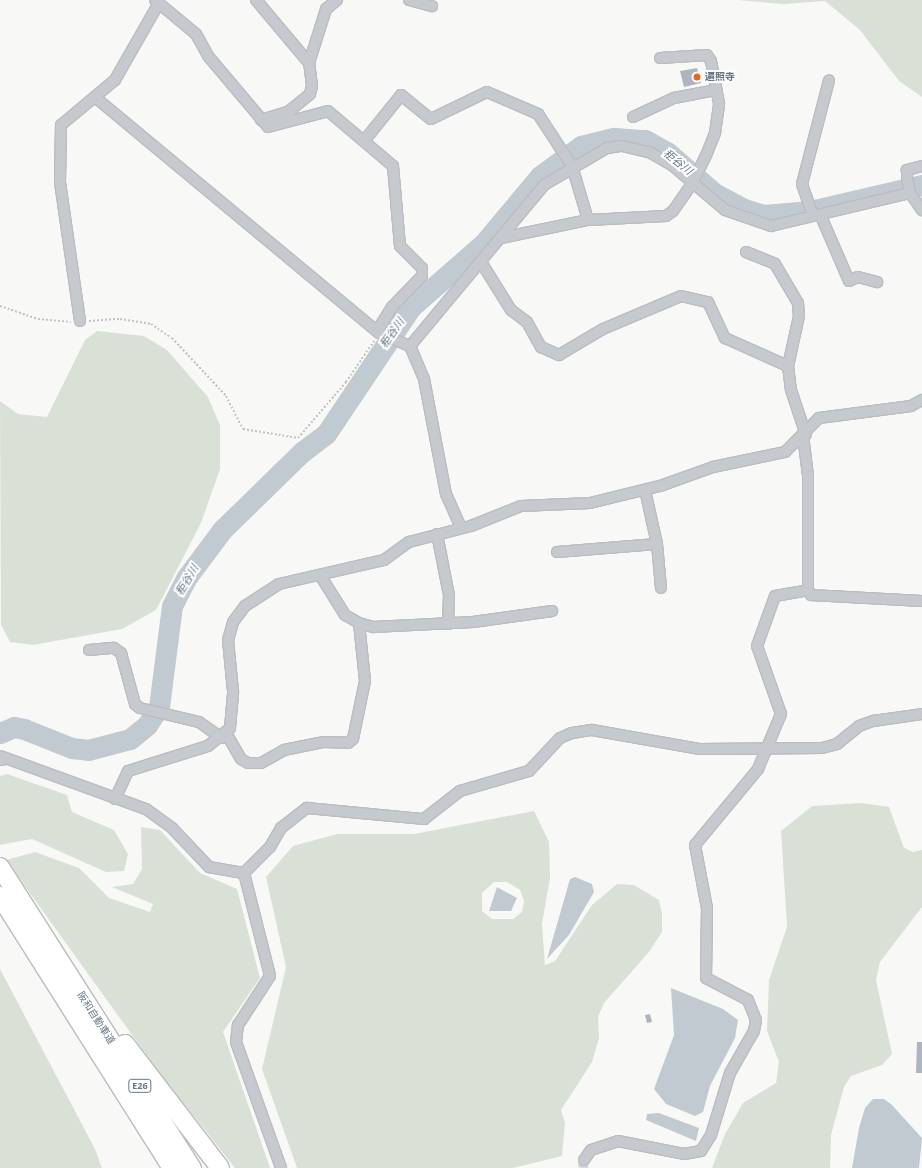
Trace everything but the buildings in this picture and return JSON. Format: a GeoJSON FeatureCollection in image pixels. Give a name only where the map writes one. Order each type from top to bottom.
{"type":"FeatureCollection","features":[{"type":"Feature","properties":{"kind":"highway","name":"阪和自動車道"},"geometry":{"type":"LineString","coordinates":[[0,866],[7,897],[67,1005],[172,1168]]}},
{"type":"Feature","properties":{"kind":"highway","name":"阪和自動車道"},"geometry":{"type":"LineString","coordinates":[[7,897],[192,1168]]}},
{"type":"Feature","properties":{"kind":"highway"},"geometry":{"type":"LineString","coordinates":[[7,897],[118,1035],[220,1168]]}},
{"type":"Feature","properties":{"kind":"highway"},"geometry":{"type":"LineString","coordinates":[[67,1005],[157,1168]]}},
{"type":"Feature","properties":{"kind":"street"},"geometry":{"type":"LineString","coordinates":[[256,0],[309,63]]}},
{"type":"Feature","properties":{"kind":"street"},"geometry":{"type":"LineString","coordinates":[[261,120],[302,104],[312,86],[309,63],[326,9],[337,0]]}},
{"type":"Feature","properties":{"kind":"street"},"geometry":{"type":"LineString","coordinates":[[410,0],[432,6]]}},
{"type":"Feature","properties":{"kind":"street"},"geometry":{"type":"LineString","coordinates":[[80,321],[58,144],[61,125],[96,98],[115,80],[157,1],[196,34],[208,56],[268,127],[328,111],[393,166],[400,246],[422,268],[422,276],[392,308],[378,332]]}},
{"type":"Feature","properties":{"kind":"street"},"geometry":{"type":"LineString","coordinates":[[501,238],[588,220],[666,216],[692,183],[715,133],[716,90],[706,55],[660,58]]}},
{"type":"Feature","properties":{"kind":"street"},"geometry":{"type":"LineString","coordinates":[[829,80],[802,184],[849,280],[858,277],[877,282]]}},
{"type":"Feature","properties":{"kind":"street"},"geometry":{"type":"LineString","coordinates":[[633,117],[674,98],[716,90]]}},
{"type":"Feature","properties":{"kind":"street"},"geometry":{"type":"LineString","coordinates":[[364,142],[401,95],[430,119],[487,92],[538,114],[572,166],[588,220]]}},
{"type":"Feature","properties":{"kind":"street"},"geometry":{"type":"LineString","coordinates":[[96,98],[378,332],[410,346],[424,379],[446,494],[461,528]]}},
{"type":"Feature","properties":{"kind":"street"},"geometry":{"type":"LineString","coordinates":[[410,346],[544,185],[572,166],[607,148],[634,147],[661,158],[725,210],[751,222],[771,226],[910,193]]}},
{"type":"Feature","properties":{"kind":"street"},"geometry":{"type":"LineString","coordinates":[[922,166],[907,170],[910,193],[922,210]]}},
{"type":"Feature","properties":{"kind":"street"},"geometry":{"type":"LineString","coordinates":[[746,252],[775,264],[798,303],[799,316],[788,366],[791,390],[804,436],[808,476],[808,590],[811,595],[922,601]]}},
{"type":"Feature","properties":{"kind":"street"},"geometry":{"type":"LineString","coordinates":[[480,262],[511,310],[527,322],[541,347],[559,355],[603,329],[681,296],[708,302],[725,338],[788,366]]}},
{"type":"Feature","properties":{"kind":"street"},"geometry":{"type":"LineString","coordinates":[[115,799],[128,771],[208,746],[224,735],[233,708],[228,640],[234,622],[245,606],[263,592],[279,584],[384,560],[409,542],[461,528],[522,506],[590,503],[645,490],[713,467],[785,452],[804,436],[818,418],[911,406],[922,400]]}},
{"type":"Feature","properties":{"kind":"street"},"geometry":{"type":"LineString","coordinates":[[645,490],[657,544],[661,588]]}},
{"type":"Feature","properties":{"kind":"street"},"geometry":{"type":"LineString","coordinates":[[437,534],[449,595],[448,624]]}},
{"type":"Feature","properties":{"kind":"street"},"geometry":{"type":"LineString","coordinates":[[557,552],[657,544]]}},
{"type":"Feature","properties":{"kind":"street"},"geometry":{"type":"LineString","coordinates":[[320,575],[345,615],[359,623],[373,627],[448,624],[552,611]]}},
{"type":"Feature","properties":{"kind":"street"},"geometry":{"type":"LineString","coordinates":[[584,1160],[591,1150],[618,1141],[684,1154],[701,1151],[706,1145],[730,1073],[756,1020],[748,1000],[706,978],[707,908],[695,845],[758,770],[768,750],[781,714],[757,646],[775,596],[808,590]]}},
{"type":"Feature","properties":{"kind":"street"},"geometry":{"type":"LineString","coordinates":[[89,650],[114,648],[121,652],[135,704],[140,708],[170,712],[199,722],[224,735],[241,759],[248,763],[261,763],[284,750],[324,742],[348,743],[353,739],[365,681],[359,623]]}},
{"type":"Feature","properties":{"kind":"street"},"geometry":{"type":"LineString","coordinates":[[244,873],[270,847],[281,828],[307,808],[424,819],[460,791],[530,770],[560,738],[572,733],[592,730],[700,749],[768,750],[822,748],[837,744],[859,726],[873,721],[922,714]]}},
{"type":"Feature","properties":{"kind":"street"},"geometry":{"type":"LineString","coordinates":[[1,758],[146,809],[172,828],[193,854],[209,866],[244,873]]}},
{"type":"Feature","properties":{"kind":"street"},"geometry":{"type":"LineString","coordinates":[[244,873],[270,976],[238,1025],[236,1042],[281,1168]]}},
{"type":"Feature","properties":{"kind":"path"},"geometry":{"type":"LineString","coordinates":[[0,306],[38,319],[80,321],[120,319],[151,324],[172,338],[226,396],[243,429],[298,438],[346,382],[378,332]]}},
{"type":"Feature","properties":{"kind":"shaded area"},"geometry":{"type":"Polygon","coordinates":[[[737,0],[922,0],[922,97],[899,81],[860,30],[825,1],[784,4],[737,0]]]}},
{"type":"Feature","properties":{"kind":"shaded area"},"geometry":{"type":"Polygon","coordinates":[[[97,331],[144,336],[167,350],[208,397],[220,425],[220,469],[201,523],[156,610],[122,629],[33,645],[10,642],[1,625],[0,401],[18,414],[47,417],[85,340],[97,331]]]}},
{"type":"Feature","properties":{"kind":"shaded area"},"geometry":{"type":"Polygon","coordinates":[[[7,774],[67,795],[72,812],[114,830],[128,854],[124,871],[106,872],[32,839],[0,845],[0,776],[7,774]]]}},
{"type":"Feature","properties":{"kind":"shaded area"},"geometry":{"type":"Polygon","coordinates":[[[861,803],[889,807],[904,848],[913,852],[922,850],[922,907],[880,962],[876,980],[892,1054],[882,1065],[851,1076],[844,1087],[831,1135],[830,1168],[712,1168],[725,1134],[743,1103],[776,1083],[779,1062],[767,1031],[769,980],[787,927],[781,831],[812,806],[861,803]]]}},
{"type":"Feature","properties":{"kind":"shaded area"},"geometry":{"type":"Polygon","coordinates":[[[534,811],[549,842],[550,878],[542,924],[545,965],[555,961],[592,905],[617,884],[634,885],[659,900],[662,914],[662,932],[649,952],[604,1003],[598,1017],[599,1038],[592,1062],[561,1110],[565,1123],[562,1156],[513,1168],[297,1168],[262,1069],[286,967],[266,877],[293,846],[337,834],[414,834],[534,811]],[[494,882],[482,893],[482,911],[492,919],[513,919],[522,912],[524,901],[520,890],[507,882],[494,882]]]}},
{"type":"Feature","properties":{"kind":"shaded area"},"geometry":{"type":"Polygon","coordinates":[[[141,827],[160,830],[200,873],[237,889],[260,978],[223,1032],[270,1168],[235,1168],[158,1071],[6,860],[35,852],[79,868],[109,898],[150,912],[153,904],[112,887],[133,884],[142,869],[141,827]]]}},
{"type":"Feature","properties":{"kind":"shaded area"},"geometry":{"type":"Polygon","coordinates":[[[575,877],[592,884],[594,892],[569,935],[547,959],[570,879],[575,877]]]}},
{"type":"Feature","properties":{"kind":"shaded area"},"geometry":{"type":"Polygon","coordinates":[[[497,887],[517,898],[511,911],[489,911],[497,887]]]}},
{"type":"Feature","properties":{"kind":"shaded area"},"geometry":{"type":"Polygon","coordinates":[[[0,969],[95,1149],[102,1168],[0,1168],[0,969]]]}},
{"type":"Feature","properties":{"kind":"shaded area"},"geometry":{"type":"Polygon","coordinates":[[[671,988],[723,1009],[738,1020],[735,1038],[710,1086],[703,1112],[695,1116],[666,1104],[654,1089],[674,1035],[671,988]]]}},
{"type":"Feature","properties":{"kind":"shaded area"},"geometry":{"type":"Polygon","coordinates":[[[873,1099],[884,1099],[892,1105],[922,1138],[919,1168],[852,1168],[859,1128],[865,1108],[873,1099]]]}},
{"type":"Feature","properties":{"kind":"shaded area"},"geometry":{"type":"Polygon","coordinates":[[[659,1113],[699,1128],[696,1141],[646,1120],[647,1114],[659,1113]]]}},
{"type":"Feature","properties":{"kind":"waterway","name":"秬谷川"},"geometry":{"type":"LineString","coordinates":[[0,733],[14,727],[24,729],[72,748],[88,750],[130,739],[147,725],[159,707],[172,606],[187,577],[222,530],[302,452],[326,434],[411,307],[484,243],[540,176],[581,146],[614,138],[645,140],[667,152],[714,193],[744,209],[764,215],[810,211],[922,185]]}},
{"type":"Feature","properties":{"kind":"tunnel"},"geometry":{"type":"LineString","coordinates":[[583,1168],[584,1160]]}},
{"type":"Feature","properties":{"kind":"place","name":"遍照寺"},"geometry":{"type":"Point","coordinates":[697,77]}}]}
